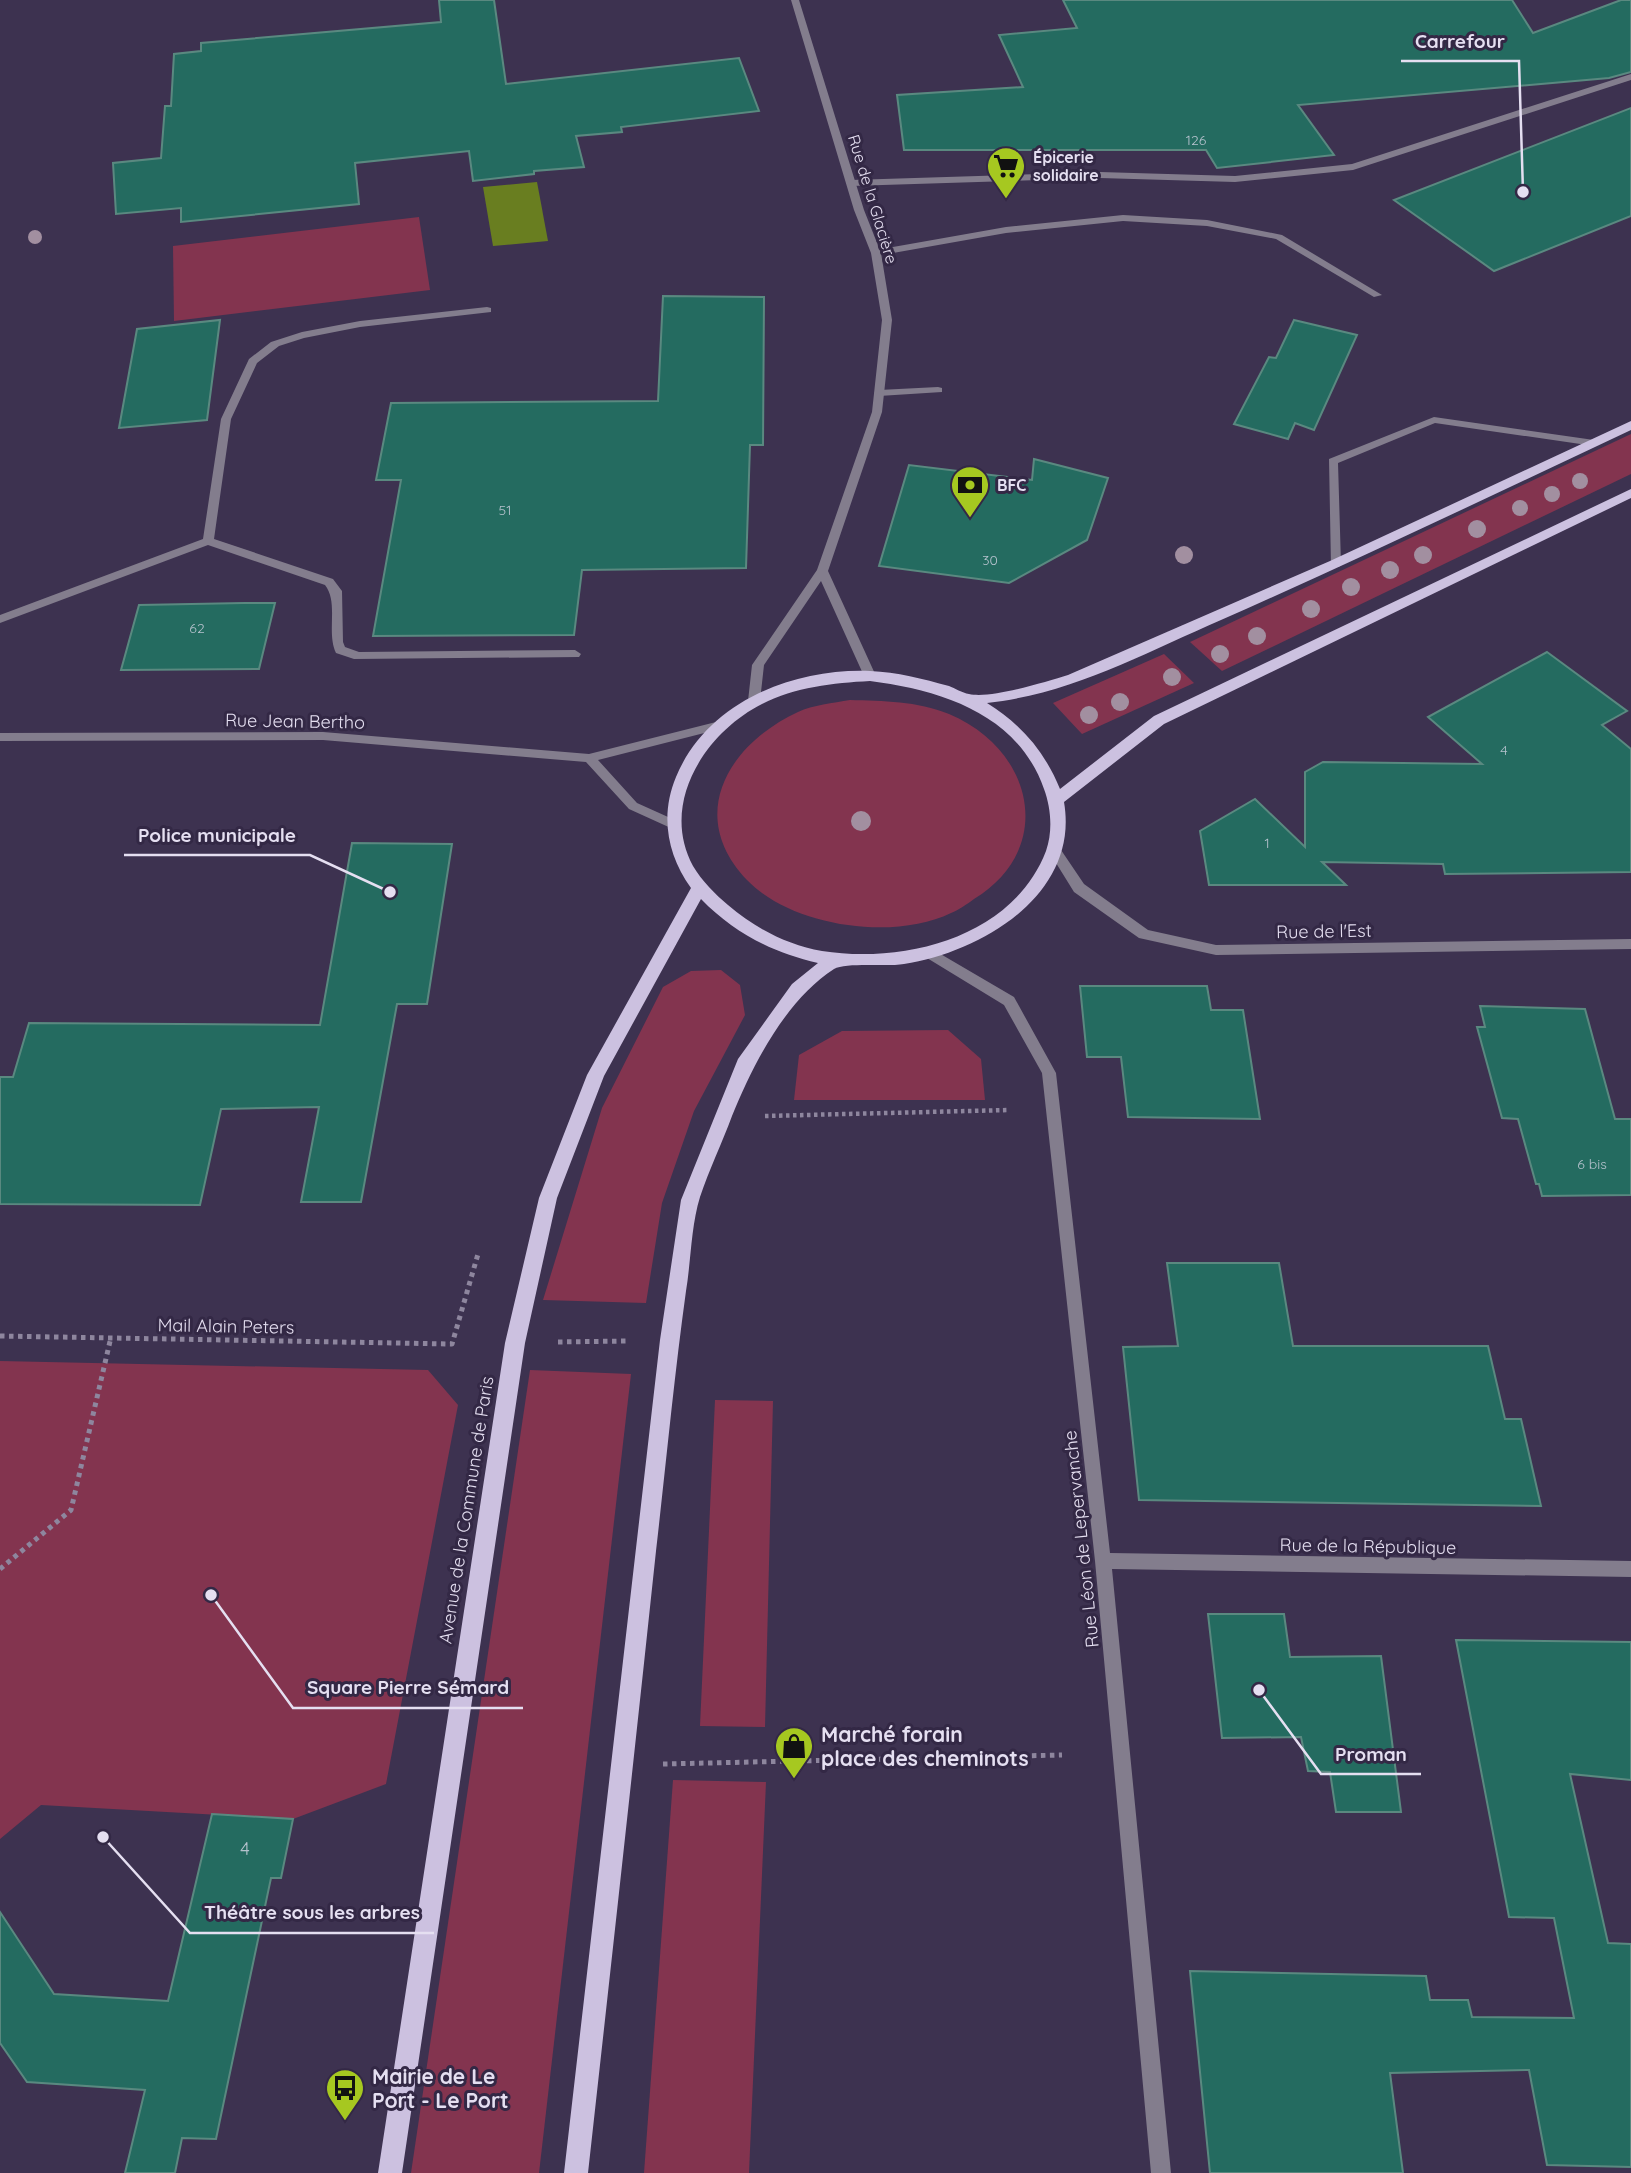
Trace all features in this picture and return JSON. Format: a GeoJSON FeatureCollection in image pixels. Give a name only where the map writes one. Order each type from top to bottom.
{"type":"FeatureCollection","features":[{"type":"Feature","properties":{"kind":"main road"},"geometry":{"type":"LineString","coordinates":[[970,700],[1023,694],[1073,679],[1335,564],[1631,425]]}},
{"type":"Feature","properties":{"kind":"main road"},"geometry":{"type":"LineString","coordinates":[[1057,799],[1159,720],[1631,492]]}},
{"type":"Feature","properties":{"kind":"main road"},"geometry":{"type":"LineString","coordinates":[[870,676],[905,679],[938,687],[970,700],[1010,726],[1040,760],[1057,799],[1058,825],[1054,850],[1031,894],[989,930],[932,954],[884,961],[835,959],[780,946],[734,922],[699,888],[681,858],[673,824],[677,787],[693,753],[720,724],[754,701],[791,687],[830,678],[870,676]]}},
{"type":"Feature","properties":{"kind":"main road","name":"Avenue de la Commune de Paris"},"geometry":{"type":"LineString","coordinates":[[390,2173],[515,1343],[548,1198],[596,1075],[699,888]]}},
{"type":"Feature","properties":{"kind":"main road"},"geometry":{"type":"LineString","coordinates":[[576,2173],[670,1340],[690,1200],[744,1064],[798,989],[835,959]]}},
{"type":"Feature","properties":{"kind":"street","name":"Rue de la Glacière"},"geometry":{"type":"LineString","coordinates":[[754,701],[758,665],[822,571],[877,412],[887,320],[876,253],[851,183],[795,0]]}},
{"type":"Feature","properties":{"kind":"street"},"geometry":{"type":"LineString","coordinates":[[851,183],[1100,175],[1235,179],[1353,167],[1631,77]]}},
{"type":"Feature","properties":{"kind":"street"},"geometry":{"type":"LineString","coordinates":[[876,253],[1006,230],[1123,218],[1207,223],[1279,237],[1377,295]]}},
{"type":"Feature","properties":{"kind":"street"},"geometry":{"type":"LineString","coordinates":[[208,541],[226,419],[253,361],[275,344],[302,335],[360,324],[487,310]]}},
{"type":"Feature","properties":{"kind":"street"},"geometry":{"type":"LineString","coordinates":[[879,393],[938,390]]}},
{"type":"Feature","properties":{"kind":"street"},"geometry":{"type":"LineString","coordinates":[[1335,564],[1333,461],[1434,420],[1594,443]]}},
{"type":"Feature","properties":{"kind":"street"},"geometry":{"type":"LineString","coordinates":[[0,619],[208,541],[329,582],[336,591],[337,642],[340,650],[358,656],[575,654]]}},
{"type":"Feature","properties":{"kind":"street"},"geometry":{"type":"LineString","coordinates":[[822,571],[870,676]]}},
{"type":"Feature","properties":{"kind":"street","name":"Rue Jean Bertho"},"geometry":{"type":"LineString","coordinates":[[0,737],[323,736],[589,758],[720,724]]}},
{"type":"Feature","properties":{"kind":"street"},"geometry":{"type":"LineString","coordinates":[[589,758],[633,806],[673,824]]}},
{"type":"Feature","properties":{"kind":"street","name":"Rue de l'Est"},"geometry":{"type":"LineString","coordinates":[[1054,850],[1079,888],[1143,934],[1216,950],[1631,944]]}},
{"type":"Feature","properties":{"kind":"street","name":"Rue Léon de Lepervanche"},"geometry":{"type":"LineString","coordinates":[[932,954],[1009,1001],[1049,1073],[1103,1561],[1161,2173]]}},
{"type":"Feature","properties":{"kind":"street","name":"Rue de la République"},"geometry":{"type":"LineString","coordinates":[[1103,1561],[1631,1569]]}},
{"type":"Feature","properties":{"kind":"path"},"geometry":{"type":"LineString","coordinates":[[760,1116],[1009,1110]]}},
{"type":"Feature","properties":{"kind":"path","name":"Mail Alain Peters"},"geometry":{"type":"LineString","coordinates":[[0,1336],[452,1344],[478,1254]]}},
{"type":"Feature","properties":{"kind":"path"},"geometry":{"type":"LineString","coordinates":[[0,1569],[71,1510],[111,1337]]}},
{"type":"Feature","properties":{"kind":"path"},"geometry":{"type":"LineString","coordinates":[[557,1342],[628,1341]]}},
{"type":"Feature","properties":{"kind":"path"},"geometry":{"type":"LineString","coordinates":[[662,1764],[1062,1755]]}},
{"type":"Feature","properties":{"kind":"shaded area"},"geometry":{"type":"Polygon","coordinates":[[[537,182],[548,241],[493,246],[483,187],[537,182]]]}},
{"type":"Feature","properties":{"kind":"shaded area"},"geometry":{"type":"Polygon","coordinates":[[[419,217],[430,290],[174,321],[173,246],[419,217]]]}},
{"type":"Feature","properties":{"kind":"shaded area"},"geometry":{"type":"Polygon","coordinates":[[[1631,434],[1631,474],[1222,671],[1190,642],[1631,434]]]}},
{"type":"Feature","properties":{"kind":"shaded area"},"geometry":{"type":"Polygon","coordinates":[[[1164,654],[1194,683],[1082,734],[1053,703],[1164,654]]]}},
{"type":"Feature","properties":{"kind":"shaded area"},"geometry":{"type":"Polygon","coordinates":[[[850,700],[912,704],[949,714],[978,730],[1000,750],[1016,774],[1024,800],[1025,827],[1017,854],[1000,878],[957,910],[928,922],[901,926],[844,925],[790,909],[766,896],[747,880],[729,855],[719,831],[718,807],[723,784],[735,762],[752,743],[773,726],[798,712],[850,700]]]}},
{"type":"Feature","properties":{"kind":"shaded area"},"geometry":{"type":"Polygon","coordinates":[[[721,970],[740,985],[745,1015],[694,1111],[662,1203],[646,1303],[543,1300],[602,1108],[663,987],[691,971],[721,970]]]}},
{"type":"Feature","properties":{"kind":"shaded area"},"geometry":{"type":"Polygon","coordinates":[[[948,1030],[981,1059],[985,1100],[794,1100],[799,1055],[842,1031],[948,1030]]]}},
{"type":"Feature","properties":{"kind":"shaded area"},"geometry":{"type":"Polygon","coordinates":[[[0,1361],[428,1370],[458,1405],[386,1784],[293,1819],[41,1805],[0,1839],[0,1361]]]}},
{"type":"Feature","properties":{"kind":"shaded area"},"geometry":{"type":"Polygon","coordinates":[[[530,1370],[631,1374],[539,2173],[411,2173],[530,1370]]]}},
{"type":"Feature","properties":{"kind":"shaded area"},"geometry":{"type":"Polygon","coordinates":[[[715,1400],[773,1401],[765,1727],[700,1726],[715,1400]]]}},
{"type":"Feature","properties":{"kind":"shaded area"},"geometry":{"type":"Polygon","coordinates":[[[673,1780],[766,1782],[749,2173],[644,2173],[673,1780]]]}},
{"type":"Feature","properties":{"kind":"building"},"geometry":{"type":"Polygon","coordinates":[[[439,0],[494,0],[506,84],[739,58],[759,111],[621,127],[622,132],[576,136],[584,167],[534,171],[534,174],[473,181],[469,151],[355,163],[359,204],[181,222],[181,208],[116,214],[113,163],[161,158],[165,106],[171,106],[174,54],[201,51],[201,43],[441,22],[439,0]]]}},
{"type":"Feature","properties":{"kind":"building"},"geometry":{"type":"Polygon","coordinates":[[[1063,0],[1512,0],[1533,33],[1621,0],[1631,0],[1631,72],[1609,78],[1298,105],[1334,155],[1217,168],[1206,150],[904,150],[897,95],[1023,87],[999,35],[1077,28],[1063,0]]]}},
{"type":"Feature","properties":{"kind":"building"},"geometry":{"type":"Polygon","coordinates":[[[1631,108],[1631,216],[1494,271],[1394,200],[1631,108]]]}},
{"type":"Feature","properties":{"kind":"building"},"geometry":{"type":"Polygon","coordinates":[[[663,296],[764,297],[763,445],[750,445],[746,568],[582,570],[574,635],[373,636],[401,480],[376,480],[391,403],[658,401],[663,296]]]}},
{"type":"Feature","properties":{"kind":"building"},"geometry":{"type":"Polygon","coordinates":[[[220,320],[207,420],[119,428],[137,329],[220,320]]]}},
{"type":"Feature","properties":{"kind":"building"},"geometry":{"type":"Polygon","coordinates":[[[1294,320],[1357,335],[1314,430],[1295,423],[1288,439],[1234,424],[1269,357],[1276,358],[1294,320]]]}},
{"type":"Feature","properties":{"kind":"building"},"geometry":{"type":"Polygon","coordinates":[[[1034,459],[1108,478],[1087,540],[1009,583],[879,566],[909,465],[1032,480],[1034,459]]]}},
{"type":"Feature","properties":{"kind":"building"},"geometry":{"type":"Polygon","coordinates":[[[275,603],[259,669],[121,670],[139,605],[275,603]]]}},
{"type":"Feature","properties":{"kind":"building"},"geometry":{"type":"Polygon","coordinates":[[[1547,652],[1627,711],[1602,725],[1631,749],[1631,872],[1445,874],[1443,864],[1322,862],[1346,885],[1209,885],[1200,831],[1255,799],[1305,847],[1305,772],[1323,762],[1482,764],[1428,717],[1547,652]]]}},
{"type":"Feature","properties":{"kind":"building"},"geometry":{"type":"Polygon","coordinates":[[[352,843],[452,844],[427,1004],[397,1004],[361,1202],[301,1202],[319,1107],[221,1109],[200,1205],[0,1204],[0,1077],[13,1077],[29,1023],[320,1025],[352,843]]]}},
{"type":"Feature","properties":{"kind":"building"},"geometry":{"type":"Polygon","coordinates":[[[1080,986],[1207,986],[1211,1010],[1243,1010],[1260,1119],[1128,1117],[1121,1057],[1087,1057],[1080,986]]]}},
{"type":"Feature","properties":{"kind":"building"},"geometry":{"type":"Polygon","coordinates":[[[1480,1006],[1585,1009],[1615,1119],[1631,1119],[1631,1195],[1542,1196],[1539,1184],[1536,1184],[1518,1119],[1502,1118],[1477,1027],[1485,1027],[1480,1006]]]}},
{"type":"Feature","properties":{"kind":"building"},"geometry":{"type":"Polygon","coordinates":[[[1167,1263],[1279,1263],[1293,1346],[1488,1346],[1505,1419],[1521,1419],[1541,1506],[1139,1500],[1123,1347],[1178,1346],[1167,1263]]]}},
{"type":"Feature","properties":{"kind":"building"},"geometry":{"type":"Polygon","coordinates":[[[1208,1614],[1284,1614],[1290,1657],[1381,1656],[1401,1812],[1336,1812],[1330,1772],[1308,1771],[1301,1737],[1222,1738],[1208,1614]]]}},
{"type":"Feature","properties":{"kind":"building"},"geometry":{"type":"Polygon","coordinates":[[[1456,1640],[1631,1642],[1631,1780],[1570,1774],[1608,1943],[1631,1944],[1631,2167],[1547,2165],[1529,2070],[1390,2073],[1403,2173],[1210,2173],[1190,1971],[1426,1976],[1430,2000],[1468,2000],[1472,2017],[1574,2018],[1554,1918],[1509,1917],[1456,1640]]]}},
{"type":"Feature","properties":{"kind":"building"},"geometry":{"type":"Polygon","coordinates":[[[212,1814],[293,1819],[281,1878],[271,1878],[216,2139],[182,2138],[175,2173],[125,2173],[145,2090],[27,2082],[0,2043],[0,1912],[54,1994],[168,2001],[212,1814]]]}},
{"type":"Feature","properties":{"kind":"place","name":"Carrefour"},"geometry":{"type":"Point","coordinates":[1523,192]}},
{"type":"Feature","properties":{"kind":"place","name":"Épicerie solidaire"},"geometry":{"type":"Point","coordinates":[1006,200]}},
{"type":"Feature","properties":{"kind":"place","name":"BFC"},"geometry":{"type":"Point","coordinates":[970,519]}},
{"type":"Feature","properties":{"kind":"place","name":"Police municipale"},"geometry":{"type":"Point","coordinates":[390,892]}},
{"type":"Feature","properties":{"kind":"place","name":"Square Pierre Sémard"},"geometry":{"type":"Point","coordinates":[211,1595]}},
{"type":"Feature","properties":{"kind":"place","name":"Proman"},"geometry":{"type":"Point","coordinates":[1259,1690]}},
{"type":"Feature","properties":{"kind":"place","name":"Marché forain place des cheminots"},"geometry":{"type":"Point","coordinates":[794,1780]}},
{"type":"Feature","properties":{"kind":"place","name":"Théâtre sous les arbres"},"geometry":{"type":"Point","coordinates":[103,1837]}},
{"type":"Feature","properties":{"kind":"place","name":"Mairie de Le Port - Le Port"},"geometry":{"type":"Point","coordinates":[345,2122]}}]}
